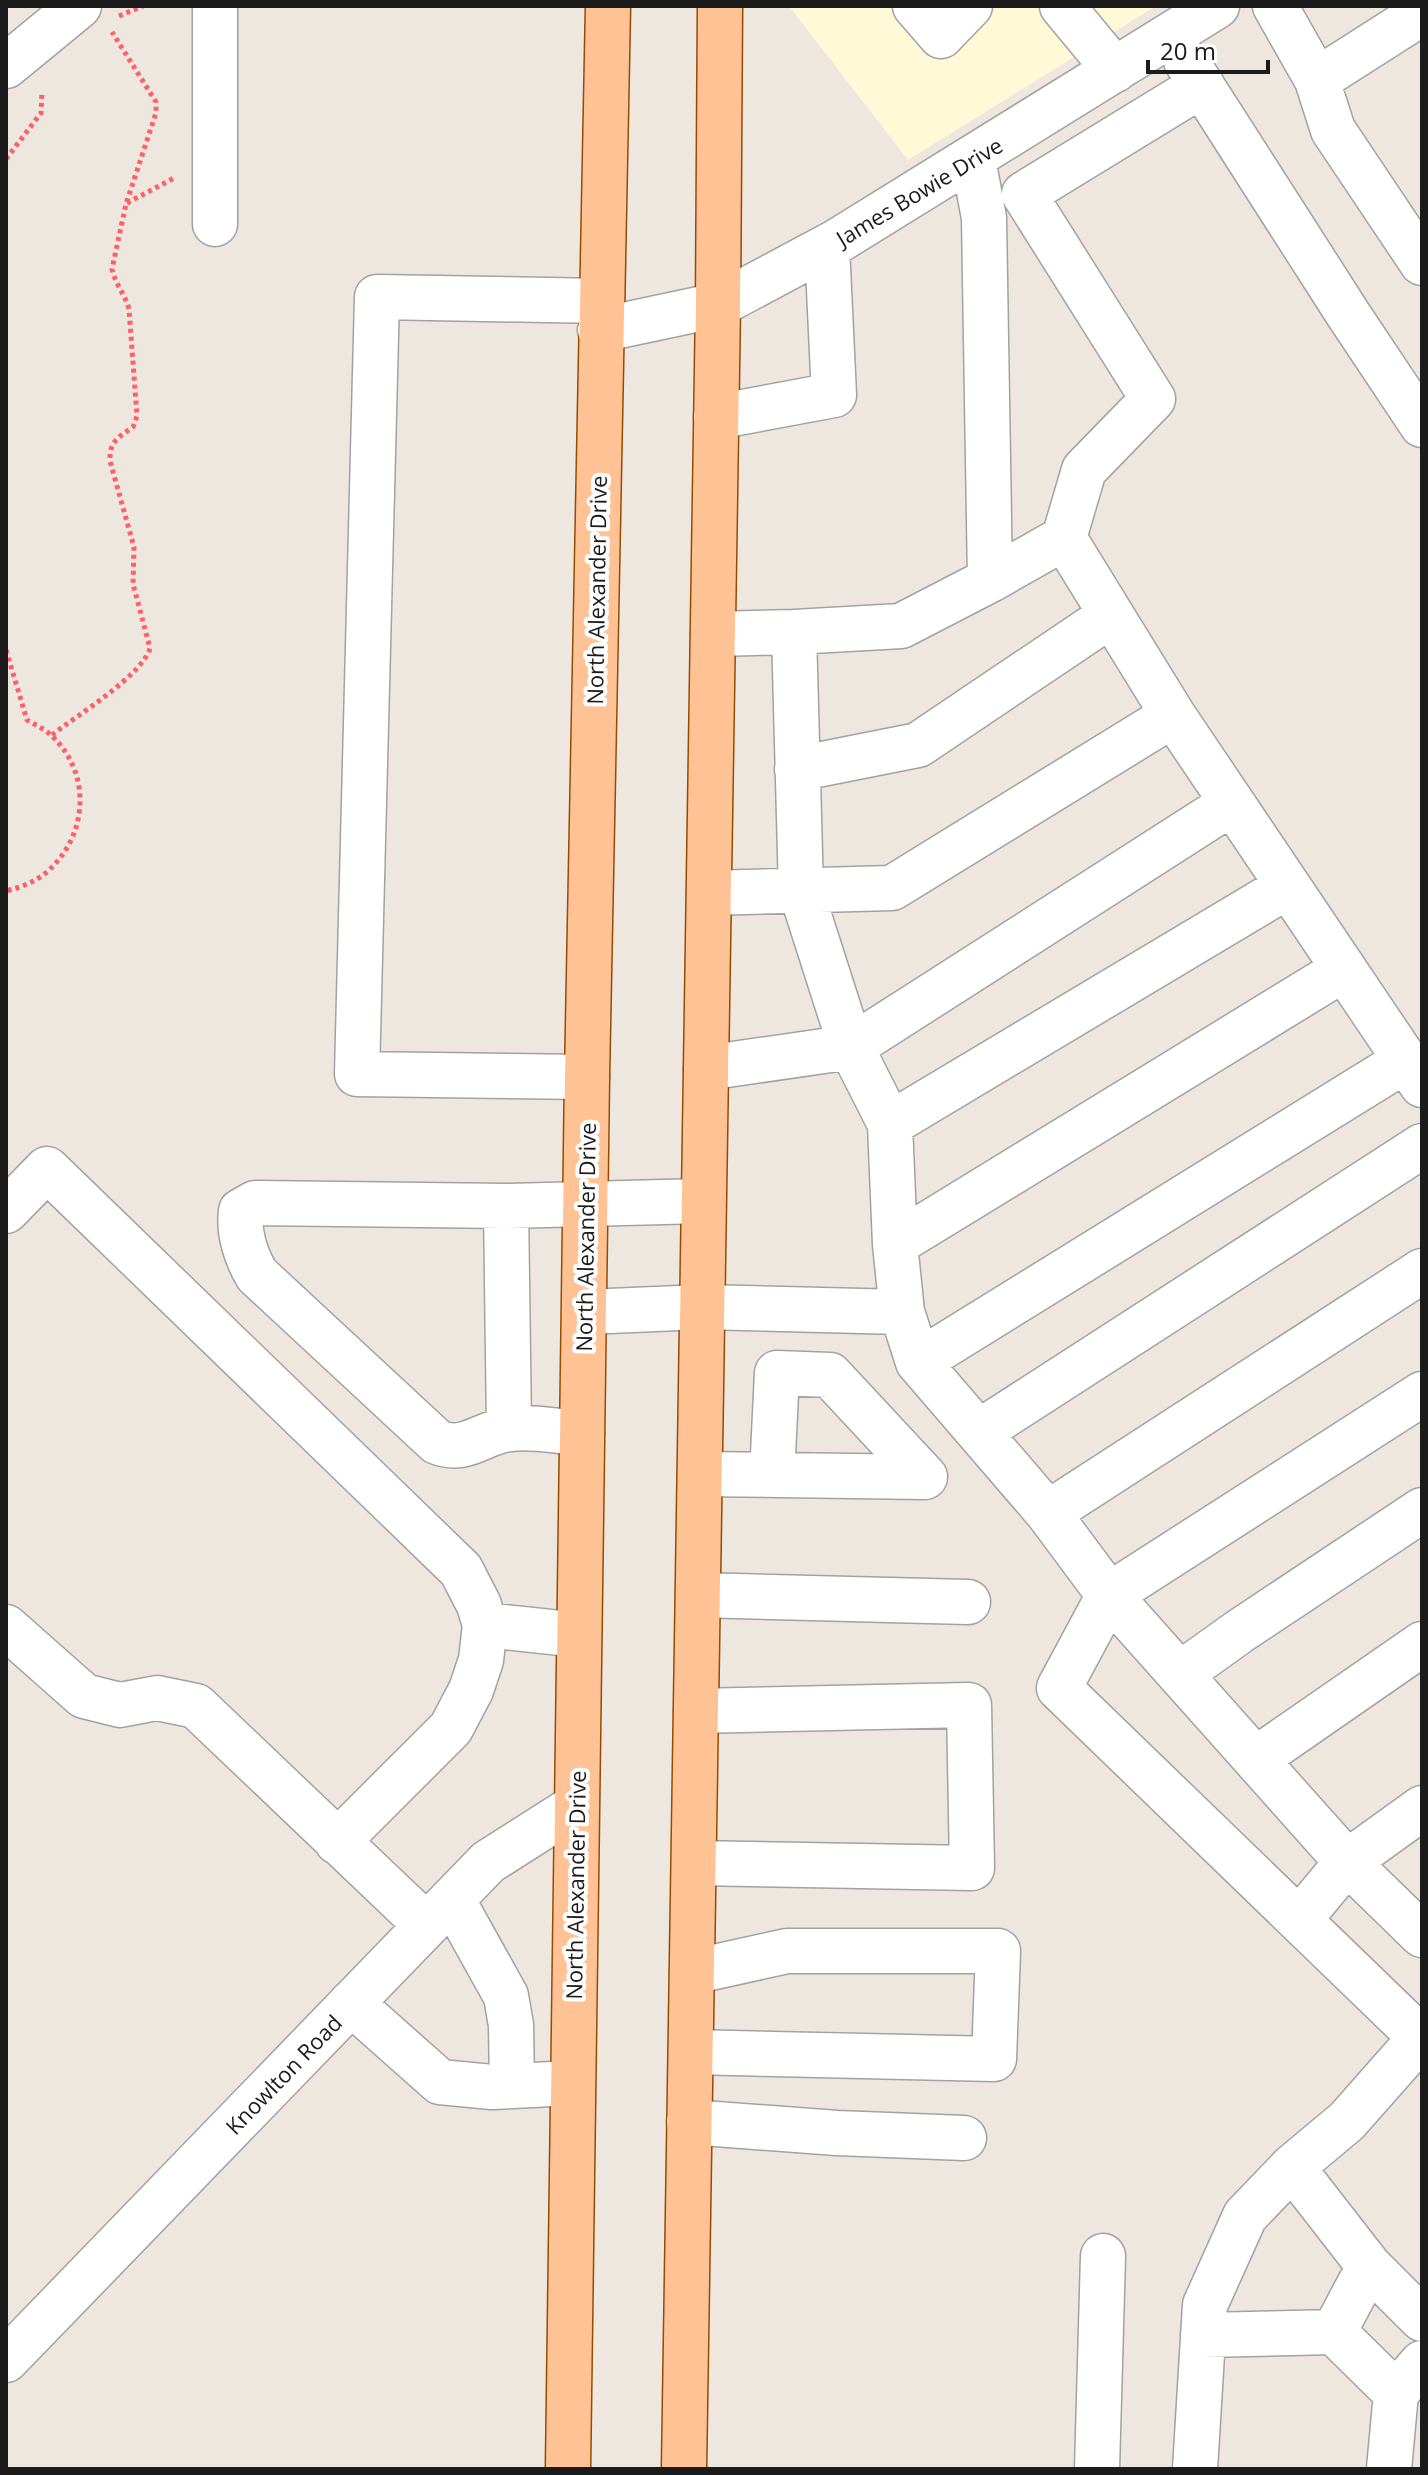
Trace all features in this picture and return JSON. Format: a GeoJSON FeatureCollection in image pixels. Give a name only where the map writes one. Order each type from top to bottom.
{"type":"FeatureCollection","features":[{"type":"Feature","properties":{"kind":"main road","name":"North Alexander Drive"},"geometry":{"type":"LineString","coordinates":[[568,2469],[587,1077],[608,6]]}},
{"type":"Feature","properties":{"kind":"main road"},"geometry":{"type":"LineString","coordinates":[[684,2469],[720,6]]}},
{"type":"Feature","properties":{"kind":"street"},"geometry":{"type":"LineString","coordinates":[[215,6],[215,224]]}},
{"type":"Feature","properties":{"kind":"street"},"geometry":{"type":"LineString","coordinates":[[915,6],[941,36],[970,6]]}},
{"type":"Feature","properties":{"kind":"street"},"geometry":{"type":"LineString","coordinates":[[1062,6],[1115,70]]}},
{"type":"Feature","properties":{"kind":"street","name":"James Bowie Drive"},"geometry":{"type":"LineString","coordinates":[[587,1077],[357,1074],[377,297],[600,316],[718,305],[827,247],[1217,6]]}},
{"type":"Feature","properties":{"kind":"street"},"geometry":{"type":"LineString","coordinates":[[1275,6],[1317,80],[1333,130],[1422,263]]}},
{"type":"Feature","properties":{"kind":"street"},"geometry":{"type":"LineString","coordinates":[[1317,80],[1422,13]]}},
{"type":"Feature","properties":{"kind":"street"},"geometry":{"type":"LineString","coordinates":[[6,66],[93,14]]}},
{"type":"Feature","properties":{"kind":"street"},"geometry":{"type":"LineString","coordinates":[[1169,36],[1422,425]]}},
{"type":"Feature","properties":{"kind":"street"},"geometry":{"type":"LineString","coordinates":[[984,218],[1202,85]]}},
{"type":"Feature","properties":{"kind":"street"},"geometry":{"type":"LineString","coordinates":[[973,159],[984,218],[990,580]]}},
{"type":"Feature","properties":{"kind":"street"},"geometry":{"type":"LineString","coordinates":[[713,634],[901,626],[1064,538],[1084,470],[1153,399],[1024,194]]}},
{"type":"Feature","properties":{"kind":"street"},"geometry":{"type":"LineString","coordinates":[[716,417],[834,395],[827,247]]}},
{"type":"Feature","properties":{"kind":"street"},"geometry":{"type":"LineString","coordinates":[[918,1362],[1414,1073],[1173,715],[1064,538]]}},
{"type":"Feature","properties":{"kind":"street"},"geometry":{"type":"LineString","coordinates":[[797,769],[918,745],[1111,615]]}},
{"type":"Feature","properties":{"kind":"street"},"geometry":{"type":"LineString","coordinates":[[794,632],[801,891],[851,1047],[890,1124],[895,1244],[902,1312],[918,1362],[1048,1513],[1109,1595],[1347,1862],[1422,1935]]}},
{"type":"Feature","properties":{"kind":"street"},"geometry":{"type":"LineString","coordinates":[[709,893],[892,888],[1173,715]]}},
{"type":"Feature","properties":{"kind":"street"},"geometry":{"type":"LineString","coordinates":[[706,1068],[851,1047],[1232,803]]}},
{"type":"Feature","properties":{"kind":"street"},"geometry":{"type":"LineString","coordinates":[[890,1124],[1288,886]]}},
{"type":"Feature","properties":{"kind":"street"},"geometry":{"type":"LineString","coordinates":[[895,1244],[1344,969]]}},
{"type":"Feature","properties":{"kind":"street"},"geometry":{"type":"LineString","coordinates":[[979,1432],[1422,1146]]}},
{"type":"Feature","properties":{"kind":"street"},"geometry":{"type":"LineString","coordinates":[[6,1211],[47,1169],[461,1570],[479,1605],[485,1625],[481,1660],[471,1690],[451,1728],[337,1842]]}},
{"type":"Feature","properties":{"kind":"street"},"geometry":{"type":"LineString","coordinates":[[582,1433],[509,1429],[461,1446],[448,1447],[437,1442],[257,1275],[239,1226],[241,1211],[255,1203],[506,1206],[703,1201]]}},
{"type":"Feature","properties":{"kind":"street"},"geometry":{"type":"LineString","coordinates":[[506,1206],[509,1429]]}},
{"type":"Feature","properties":{"kind":"street"},"geometry":{"type":"LineString","coordinates":[[1048,1513],[1422,1271]]}},
{"type":"Feature","properties":{"kind":"street"},"geometry":{"type":"LineString","coordinates":[[585,1312],[703,1307],[902,1312]]}},
{"type":"Feature","properties":{"kind":"street"},"geometry":{"type":"LineString","coordinates":[[1195,2469],[1205,2305],[1245,2216],[1292,2167],[1347,2121],[1421,2037],[1059,1688],[1109,1595],[1422,1394]]}},
{"type":"Feature","properties":{"kind":"street"},"geometry":{"type":"LineString","coordinates":[[700,1474],[772,1475]]}},
{"type":"Feature","properties":{"kind":"street"},"geometry":{"type":"LineString","coordinates":[[1180,1674],[1422,1510]]}},
{"type":"Feature","properties":{"kind":"street"},"geometry":{"type":"LineString","coordinates":[[698,1595],[968,1602]]}},
{"type":"Feature","properties":{"kind":"street"},"geometry":{"type":"LineString","coordinates":[[485,1625],[579,1635]]}},
{"type":"Feature","properties":{"kind":"street"},"geometry":{"type":"LineString","coordinates":[[6,1627],[84,1696],[120,1705],[157,1698],[196,1706],[337,1842],[439,1912],[506,1996],[511,2025],[512,2086]]}},
{"type":"Feature","properties":{"kind":"street"},"geometry":{"type":"LineString","coordinates":[[1256,1759],[1422,1644]]}},
{"type":"Feature","properties":{"kind":"street"},"geometry":{"type":"LineString","coordinates":[[694,1863],[972,1868],[969,1705],[696,1711]]}},
{"type":"Feature","properties":{"kind":"street","name":"Knowlton Road"},"geometry":{"type":"LineString","coordinates":[[6,2360],[488,1862],[576,1806]]}},
{"type":"Feature","properties":{"kind":"street"},"geometry":{"type":"LineString","coordinates":[[1299,1920],[1347,1862],[1422,1808]]}},
{"type":"Feature","properties":{"kind":"street"},"geometry":{"type":"LineString","coordinates":[[691,2052],[994,2059],[998,1951],[787,1951],[692,1972]]}},
{"type":"Feature","properties":{"kind":"street"},"geometry":{"type":"LineString","coordinates":[[351,2003],[440,2082],[492,2087],[572,2083]]}},
{"type":"Feature","properties":{"kind":"street"},"geometry":{"type":"LineString","coordinates":[[689,2122],[964,2138]]}},
{"type":"Feature","properties":{"kind":"street"},"geometry":{"type":"LineString","coordinates":[[1292,2167],[1369,2266],[1422,2319]]}},
{"type":"Feature","properties":{"kind":"street"},"geometry":{"type":"LineString","coordinates":[[1097,2469],[1103,2256]]}},
{"type":"Feature","properties":{"kind":"street"},"geometry":{"type":"LineString","coordinates":[[1334,2332],[1369,2266]]}},
{"type":"Feature","properties":{"kind":"street"},"geometry":{"type":"LineString","coordinates":[[1203,2335],[1334,2332],[1409,2378],[1389,2469]]}},
{"type":"Feature","properties":{"kind":"path"},"geometry":{"type":"LineString","coordinates":[[52,735],[135,672],[147,658],[150,648],[133,584],[134,547],[109,450],[115,438],[133,427],[137,416],[129,309],[112,269],[126,204],[156,113],[156,102],[93,14]]}},
{"type":"Feature","properties":{"kind":"path"},"geometry":{"type":"LineString","coordinates":[[126,204],[185,172],[215,173]]}},
{"type":"Feature","properties":{"kind":"path"},"geometry":{"type":"LineString","coordinates":[[6,650],[9,671],[27,720],[52,735],[73,762],[79,780],[79,821],[60,859],[48,872],[25,886],[6,891]]}},
{"type":"Feature","properties":{"kind":"shaded area"},"geometry":{"type":"Polygon","coordinates":[[[789,6],[1156,6],[908,160],[789,6]]]}}]}
